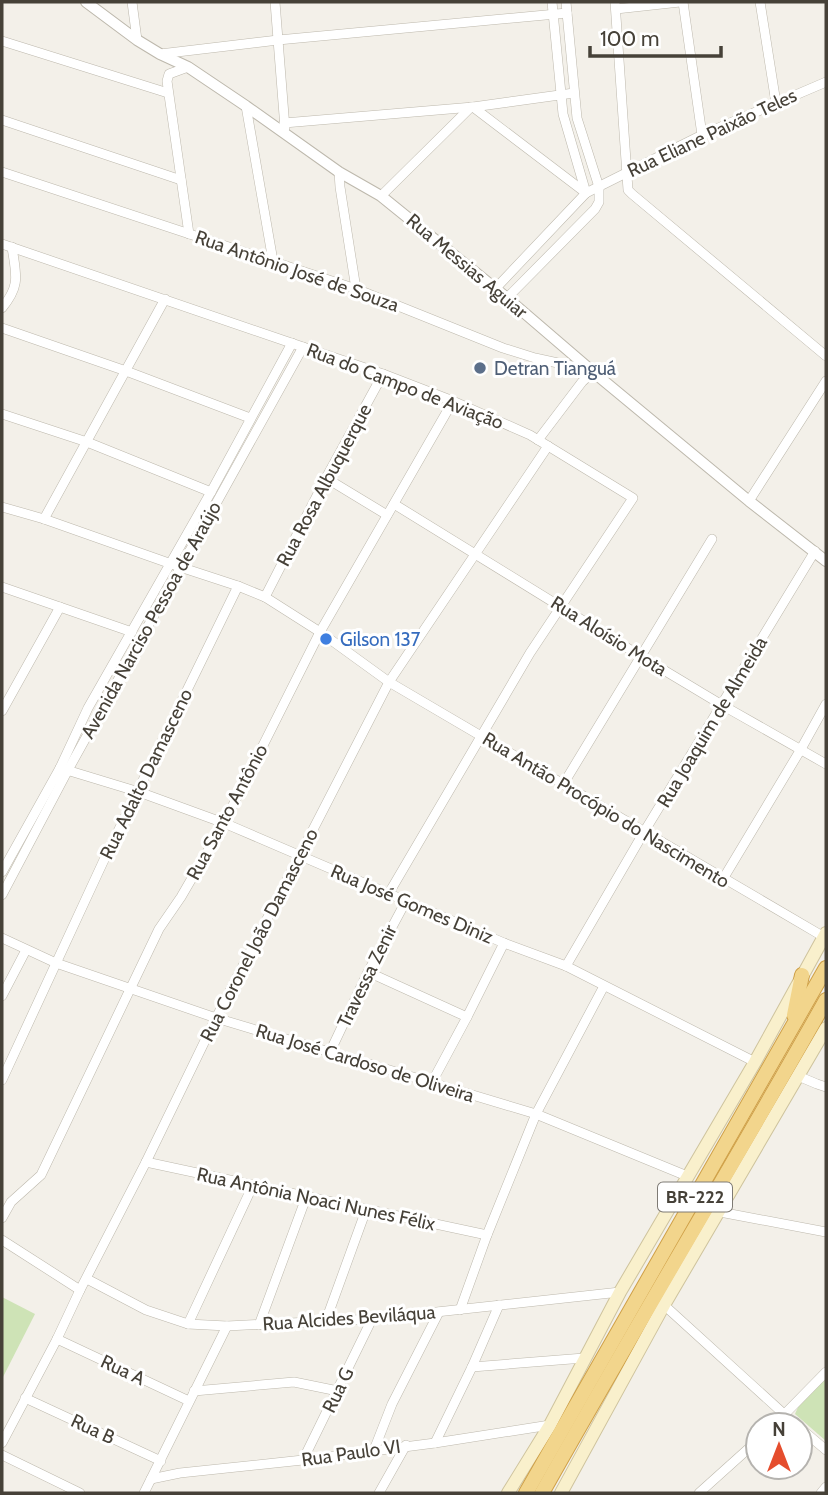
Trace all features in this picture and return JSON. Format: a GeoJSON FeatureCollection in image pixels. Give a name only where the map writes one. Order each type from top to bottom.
{"type":"FeatureCollection","features":[{"type":"Feature","properties":{"kind":"highway","name":"BR-222"},"geometry":{"type":"LineString","coordinates":[[526,1493],[556,1425],[826,968]]}},
{"type":"Feature","properties":{"kind":"highway"},"geometry":{"type":"LineString","coordinates":[[791,1030],[803,975]]}},
{"type":"Feature","properties":{"kind":"highway","name":"BR-222"},"geometry":{"type":"LineString","coordinates":[[542,1493],[826,1000]]}},
{"type":"Feature","properties":{"kind":"main road"},"geometry":{"type":"LineString","coordinates":[[508,1493],[556,1425],[584,1358],[620,1292],[755,1062],[825,935]]}},
{"type":"Feature","properties":{"kind":"main road","name":"BR-222"},"geometry":{"type":"LineString","coordinates":[[561,1493],[664,1305],[826,1027]]}},
{"type":"Feature","properties":{"kind":"street","name":"Rua Messias Aguiar"},"geometry":{"type":"LineString","coordinates":[[86,2],[137,40],[188,67],[246,106],[285,128],[339,172],[381,196],[749,501],[826,561]]}},
{"type":"Feature","properties":{"kind":"street"},"geometry":{"type":"LineString","coordinates":[[132,2],[137,40]]}},
{"type":"Feature","properties":{"kind":"street"},"geometry":{"type":"LineString","coordinates":[[275,2],[285,128],[574,93]]}},
{"type":"Feature","properties":{"kind":"street"},"geometry":{"type":"LineString","coordinates":[[552,2],[563,114],[586,193]]}},
{"type":"Feature","properties":{"kind":"street"},"geometry":{"type":"LineString","coordinates":[[507,298],[599,202],[599,187],[577,118],[566,2]]}},
{"type":"Feature","properties":{"kind":"street"},"geometry":{"type":"LineString","coordinates":[[702,135],[681,2],[615,5],[628,190],[826,356]]}},
{"type":"Feature","properties":{"kind":"street"},"geometry":{"type":"LineString","coordinates":[[760,2],[776,103]]}},
{"type":"Feature","properties":{"kind":"street"},"geometry":{"type":"LineString","coordinates":[[160,54],[278,40],[567,13]]}},
{"type":"Feature","properties":{"kind":"street"},"geometry":{"type":"LineString","coordinates":[[2,41],[168,93]]}},
{"type":"Feature","properties":{"kind":"street"},"geometry":{"type":"LineString","coordinates":[[188,67],[169,74],[167,81],[188,234]]}},
{"type":"Feature","properties":{"kind":"street","name":"Rua Eliane Paixão Teles"},"geometry":{"type":"LineString","coordinates":[[495,289],[586,193],[702,135],[826,82]]}},
{"type":"Feature","properties":{"kind":"street"},"geometry":{"type":"LineString","coordinates":[[246,106],[273,261]]}},
{"type":"Feature","properties":{"kind":"street"},"geometry":{"type":"LineString","coordinates":[[472,107],[586,193]]}},
{"type":"Feature","properties":{"kind":"street"},"geometry":{"type":"LineString","coordinates":[[381,196],[472,107]]}},
{"type":"Feature","properties":{"kind":"street"},"geometry":{"type":"LineString","coordinates":[[2,120],[181,180]]}},
{"type":"Feature","properties":{"kind":"street","name":"Rua Antônio José de Souza"},"geometry":{"type":"LineString","coordinates":[[2,172],[356,289],[503,348],[592,371]]}},
{"type":"Feature","properties":{"kind":"street"},"geometry":{"type":"LineString","coordinates":[[339,172],[356,289]]}},
{"type":"Feature","properties":{"kind":"street","name":"Rua do Campo de Aviação"},"geometry":{"type":"LineString","coordinates":[[2,244],[383,374],[453,401],[538,440],[633,498],[561,606]]}},
{"type":"Feature","properties":{"kind":"street"},"geometry":{"type":"LineString","coordinates":[[2,308],[12,296],[15,286],[12,247]]}},
{"type":"Feature","properties":{"kind":"street"},"geometry":{"type":"LineString","coordinates":[[533,248],[545,259]]}},
{"type":"Feature","properties":{"kind":"street"},"geometry":{"type":"LineString","coordinates":[[507,276],[518,287]]}},
{"type":"Feature","properties":{"kind":"street"},"geometry":{"type":"LineString","coordinates":[[44,519],[165,299]]}},
{"type":"Feature","properties":{"kind":"street"},"geometry":{"type":"LineString","coordinates":[[2,328],[126,370],[250,418]]}},
{"type":"Feature","properties":{"kind":"street","name":"Avenida Narciso Pessoa de Araújo"},"geometry":{"type":"LineString","coordinates":[[2,872],[64,769],[176,565],[211,492],[292,343]]}},
{"type":"Feature","properties":{"kind":"street","name":"Avenida Narciso Pessoa de Araújo"},"geometry":{"type":"LineString","coordinates":[[2,895],[64,769],[88,708],[132,632],[246,452],[303,347]]}},
{"type":"Feature","properties":{"kind":"street"},"geometry":{"type":"LineString","coordinates":[[538,440],[592,371]]}},
{"type":"Feature","properties":{"kind":"street","name":"Rua Rosa Albuquerque"},"geometry":{"type":"LineString","coordinates":[[265,597],[383,374]]}},
{"type":"Feature","properties":{"kind":"street"},"geometry":{"type":"LineString","coordinates":[[749,501],[826,381]]}},
{"type":"Feature","properties":{"kind":"street","name":"Rua Santo Antônio"},"geometry":{"type":"LineString","coordinates":[[2,1218],[10,1202],[41,1175],[159,929],[224,823],[320,632],[453,401]]}},
{"type":"Feature","properties":{"kind":"street"},"geometry":{"type":"LineString","coordinates":[[2,414],[87,442],[211,492]]}},
{"type":"Feature","properties":{"kind":"street","name":"Rua Coronel João Damasceno"},"geometry":{"type":"LineString","coordinates":[[2,1443],[389,682],[548,446]]}},
{"type":"Feature","properties":{"kind":"street"},"geometry":{"type":"LineString","coordinates":[[326,478],[387,515]]}},
{"type":"Feature","properties":{"kind":"street","name":"Rua Aloísio Mota"},"geometry":{"type":"LineString","coordinates":[[394,504],[642,657],[826,764]]}},
{"type":"Feature","properties":{"kind":"street","name":"Rua Antão Procópio do Nascimento"},"geometry":{"type":"LineString","coordinates":[[2,507],[44,519],[265,597],[320,632],[389,682],[723,879],[825,935]]}},
{"type":"Feature","properties":{"kind":"street"},"geometry":{"type":"LineString","coordinates":[[564,783],[712,539]]}},
{"type":"Feature","properties":{"kind":"street","name":"Rua Joaquim de Almeida"},"geometry":{"type":"LineString","coordinates":[[566,966],[815,551]]}},
{"type":"Feature","properties":{"kind":"street","name":"Rua Adalto Damasceno"},"geometry":{"type":"LineString","coordinates":[[2,1080],[103,862],[238,586]]}},
{"type":"Feature","properties":{"kind":"street"},"geometry":{"type":"LineString","coordinates":[[2,587],[132,632]]}},
{"type":"Feature","properties":{"kind":"street"},"geometry":{"type":"LineString","coordinates":[[389,893],[530,653],[561,606]]}},
{"type":"Feature","properties":{"kind":"street"},"geometry":{"type":"LineString","coordinates":[[2,711],[60,607]]}},
{"type":"Feature","properties":{"kind":"street"},"geometry":{"type":"LineString","coordinates":[[723,879],[826,704]]}},
{"type":"Feature","properties":{"kind":"street","name":"Rua José Gomes Diniz"},"geometry":{"type":"LineString","coordinates":[[64,769],[139,792],[224,823],[504,943],[566,966],[755,1062]]}},
{"type":"Feature","properties":{"kind":"street","name":"Travessa Zenir"},"geometry":{"type":"LineString","coordinates":[[330,1052],[405,901]]}},
{"type":"Feature","properties":{"kind":"street","name":"Rua José Cardoso de Oliveira"},"geometry":{"type":"LineString","coordinates":[[2,938],[56,963],[216,1018],[536,1114],[687,1176]]}},
{"type":"Feature","properties":{"kind":"street"},"geometry":{"type":"LineString","coordinates":[[431,1084],[504,943]]}},
{"type":"Feature","properties":{"kind":"street"},"geometry":{"type":"LineString","coordinates":[[2,996],[26,950]]}},
{"type":"Feature","properties":{"kind":"street"},"geometry":{"type":"LineString","coordinates":[[368,972],[467,1017]]}},
{"type":"Feature","properties":{"kind":"street"},"geometry":{"type":"LineString","coordinates":[[460,1310],[486,1235],[536,1114],[604,986]]}},
{"type":"Feature","properties":{"kind":"street"},"geometry":{"type":"LineString","coordinates":[[798,1076],[826,1087]]}},
{"type":"Feature","properties":{"kind":"street","name":"Rua Antônia Noaci Nunes Félix"},"geometry":{"type":"LineString","coordinates":[[146,1162],[486,1235]]}},
{"type":"Feature","properties":{"kind":"street"},"geometry":{"type":"LineString","coordinates":[[188,1324],[253,1185]]}},
{"type":"Feature","properties":{"kind":"street"},"geometry":{"type":"LineString","coordinates":[[259,1325],[307,1195]]}},
{"type":"Feature","properties":{"kind":"street"},"geometry":{"type":"LineString","coordinates":[[325,1323],[366,1210]]}},
{"type":"Feature","properties":{"kind":"street"},"geometry":{"type":"LineString","coordinates":[[720,1212],[826,1232]]}},
{"type":"Feature","properties":{"kind":"street"},"geometry":{"type":"LineString","coordinates":[[2,1240],[80,1290]]}},
{"type":"Feature","properties":{"kind":"street","name":"Rua Alcides Beviláqua"},"geometry":{"type":"LineString","coordinates":[[87,1279],[146,1310],[188,1324],[226,1326],[372,1320],[620,1292]]}},
{"type":"Feature","properties":{"kind":"street"},"geometry":{"type":"LineString","coordinates":[[435,1443],[499,1305]]}},
{"type":"Feature","properties":{"kind":"street"},"geometry":{"type":"LineString","coordinates":[[664,1305],[780,1411]]}},
{"type":"Feature","properties":{"kind":"street"},"geometry":{"type":"LineString","coordinates":[[374,1450],[392,1404],[439,1312]]}},
{"type":"Feature","properties":{"kind":"street","name":"Rua G"},"geometry":{"type":"LineString","coordinates":[[303,1460],[372,1320]]}},
{"type":"Feature","properties":{"kind":"street"},"geometry":{"type":"LineString","coordinates":[[144,1493],[226,1326]]}},
{"type":"Feature","properties":{"kind":"street","name":"Rua A"},"geometry":{"type":"LineString","coordinates":[[57,1339],[188,1401]]}},
{"type":"Feature","properties":{"kind":"street"},"geometry":{"type":"LineString","coordinates":[[472,1367],[584,1358]]}},
{"type":"Feature","properties":{"kind":"street"},"geometry":{"type":"LineString","coordinates":[[790,1411],[826,1372]]}},
{"type":"Feature","properties":{"kind":"street"},"geometry":{"type":"LineString","coordinates":[[194,1391],[294,1381],[338,1391]]}},
{"type":"Feature","properties":{"kind":"street","name":"Rua B"},"geometry":{"type":"LineString","coordinates":[[25,1398],[160,1461]]}},
{"type":"Feature","properties":{"kind":"street","name":"Rua Paulo VI"},"geometry":{"type":"LineString","coordinates":[[151,1479],[180,1473],[303,1460],[556,1425]]}},
{"type":"Feature","properties":{"kind":"street"},"geometry":{"type":"LineString","coordinates":[[379,1493],[406,1445]]}},
{"type":"Feature","properties":{"kind":"street"},"geometry":{"type":"LineString","coordinates":[[699,1493],[744,1453]]}},
{"type":"Feature","properties":{"kind":"street"},"geometry":{"type":"LineString","coordinates":[[2,1454],[80,1493]]}},
{"type":"Feature","properties":{"kind":"street"},"geometry":{"type":"LineString","coordinates":[[821,1493],[826,1487]]}},
{"type":"Feature","properties":{"kind":"green space"},"geometry":{"type":"Polygon","coordinates":[[[2,1297],[35,1314],[2,1379],[2,1297]]]}},
{"type":"Feature","properties":{"kind":"green space"},"geometry":{"type":"Polygon","coordinates":[[[826,1376],[826,1441],[814,1431],[814,1411],[796,1411],[826,1376]]]}},
{"type":"Feature","properties":{"kind":"place","name":"Detran Tianguá"},"geometry":{"type":"Point","coordinates":[480,368]}},
{"type":"Feature","properties":{"kind":"place","name":"Gilson 137"},"geometry":{"type":"Point","coordinates":[326,639]}}]}
